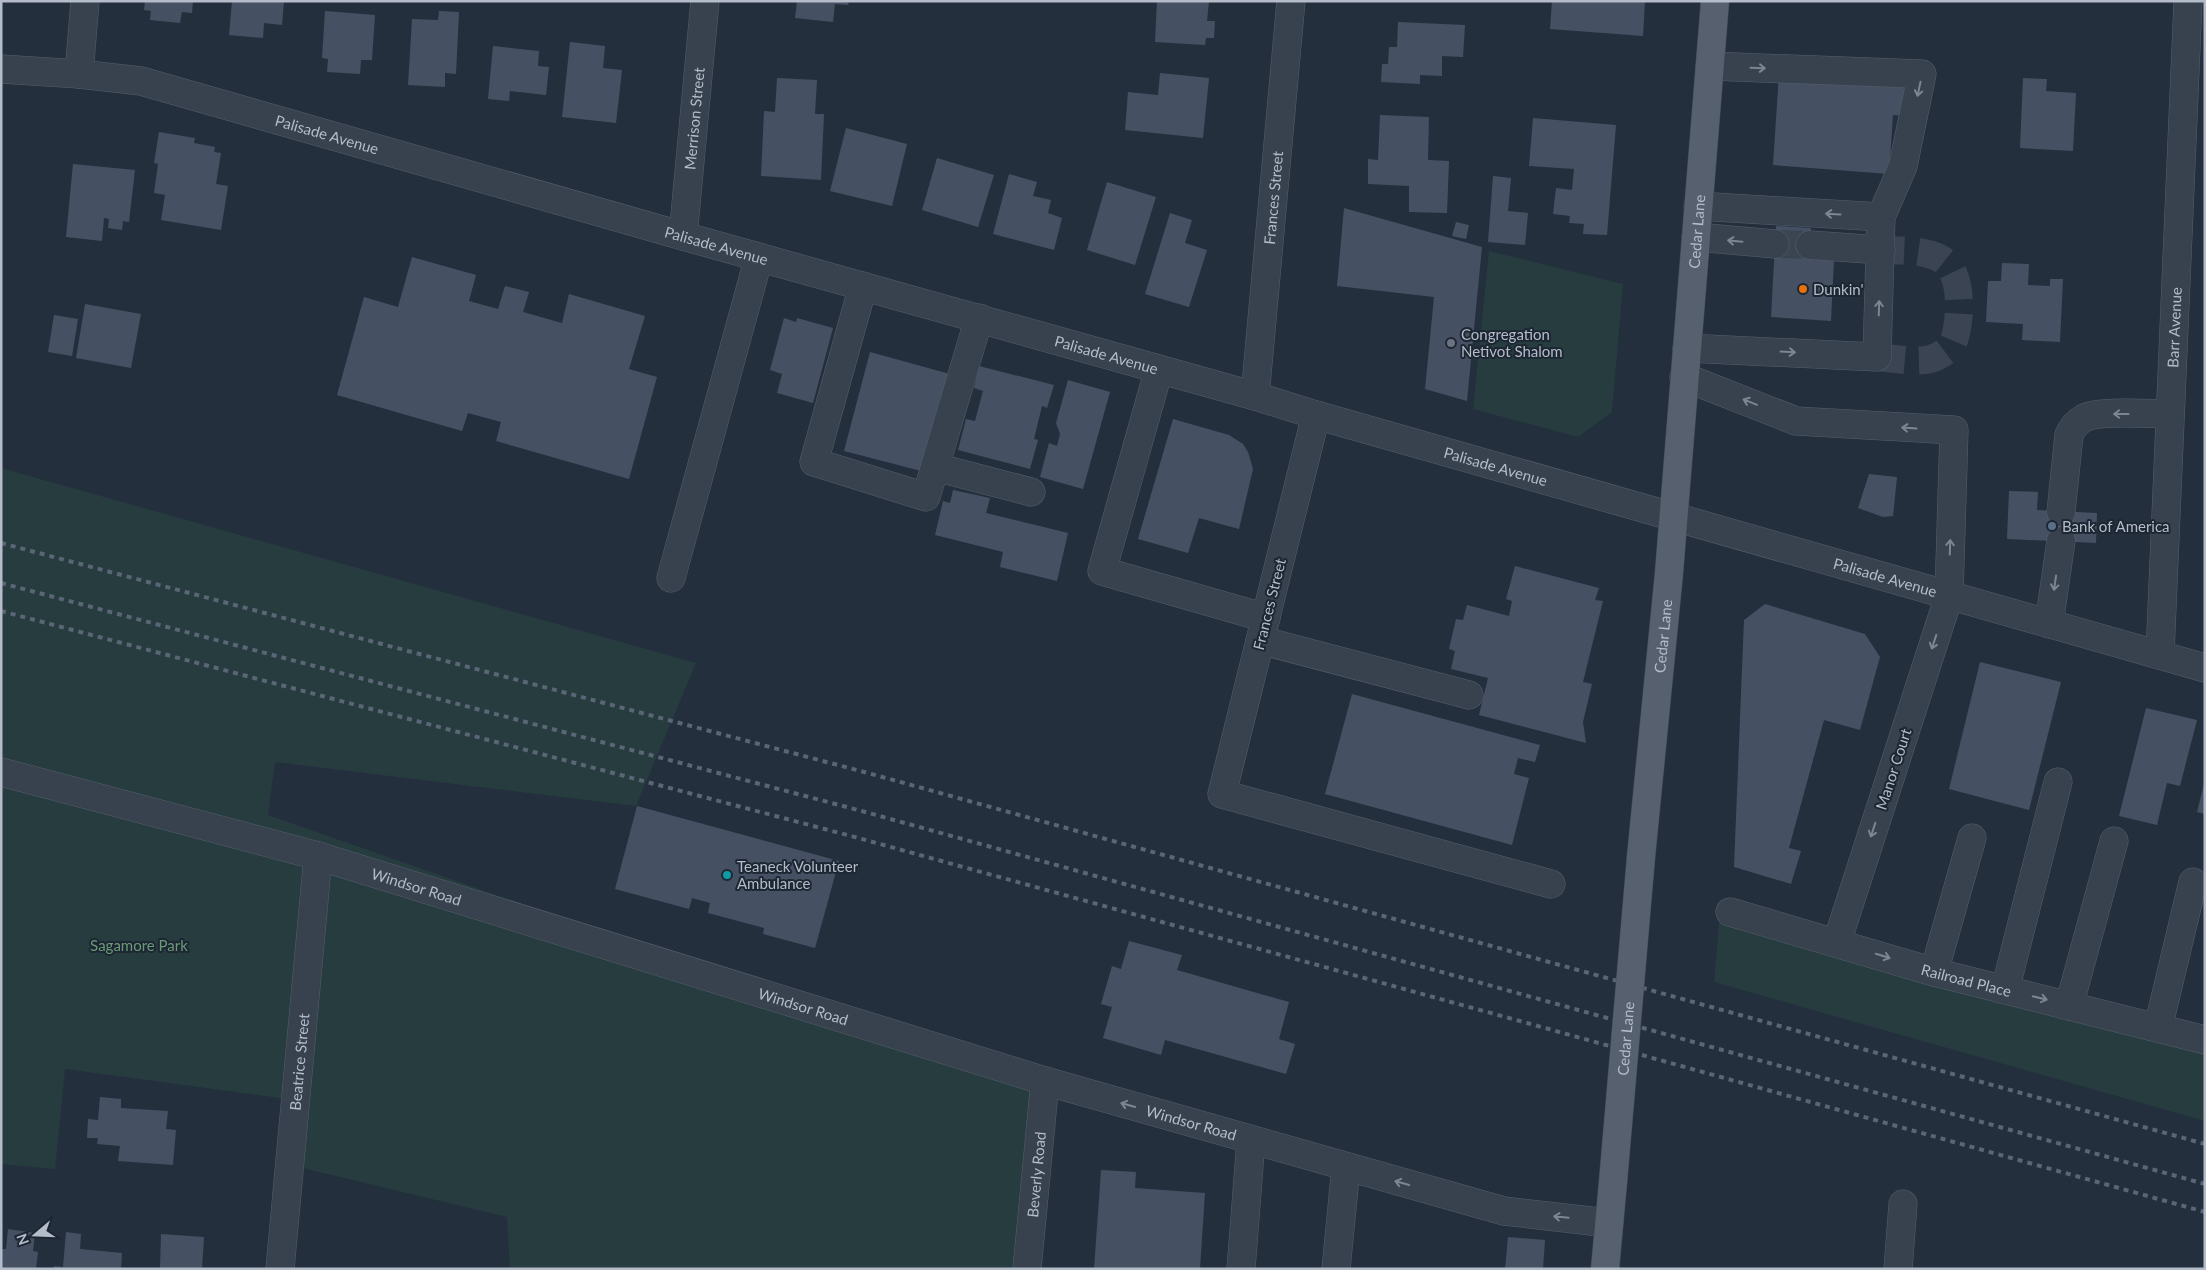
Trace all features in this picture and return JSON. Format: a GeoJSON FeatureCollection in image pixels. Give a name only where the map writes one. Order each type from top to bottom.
{"type":"FeatureCollection","features":[{"type":"Feature","properties":{"kind":"main road","name":"Cedar Lane"},"geometry":{"type":"LineString","coordinates":[[1605,1269],[1673,517],[1715,1]]}},
{"type":"Feature","properties":{"kind":"street"},"geometry":{"type":"LineString","coordinates":[[79,74],[85,1]]}},
{"type":"Feature","properties":{"kind":"street","name":"Merrison Street"},"geometry":{"type":"LineString","coordinates":[[683,236],[705,1]]}},
{"type":"Feature","properties":{"kind":"street","name":"Frances Street"},"geometry":{"type":"LineString","coordinates":[[1255,396],[1291,1]]}},
{"type":"Feature","properties":{"kind":"street","name":"Barr Avenue"},"geometry":{"type":"LineString","coordinates":[[2160,655],[2188,1]]}},
{"type":"Feature","properties":{"kind":"street"},"geometry":{"type":"LineString","coordinates":[[1687,348],[1877,357],[1881,217],[1903,166],[1922,74],[1710,66]]}},
{"type":"Feature","properties":{"kind":"street","name":"Palisade Avenue"},"geometry":{"type":"LineString","coordinates":[[1,69],[79,74],[142,81],[683,236],[1255,396],[2205,668]]}},
{"type":"Feature","properties":{"kind":"street"},"geometry":{"type":"LineString","coordinates":[[1698,206],[1881,217]]}},
{"type":"Feature","properties":{"kind":"street"},"geometry":{"type":"LineString","coordinates":[[1696,237],[1775,244]]}},
{"type":"Feature","properties":{"kind":"street"},"geometry":{"type":"LineString","coordinates":[[1810,245],[1881,250]]}},
{"type":"Feature","properties":{"kind":"street"},"geometry":{"type":"LineString","coordinates":[[671,578],[759,257]]}},
{"type":"Feature","properties":{"kind":"street"},"geometry":{"type":"LineString","coordinates":[[863,286],[814,462],[926,497],[979,318]]}},
{"type":"Feature","properties":{"kind":"street"},"geometry":{"type":"LineString","coordinates":[[1159,369],[1102,571],[1263,629],[1469,696]]}},
{"type":"Feature","properties":{"kind":"street","name":"Manor Court"},"geometry":{"type":"LineString","coordinates":[[1684,377],[1796,421],[1954,430],[1949,596],[1836,942]]}},
{"type":"Feature","properties":{"kind":"street"},"geometry":{"type":"LineString","coordinates":[[2061,512],[2069,435],[2073,426],[2084,417],[2099,414],[2170,414]]}},
{"type":"Feature","properties":{"kind":"street","name":"Frances Street"},"geometry":{"type":"LineString","coordinates":[[1316,415],[1222,794],[1550,884]]}},
{"type":"Feature","properties":{"kind":"street"},"geometry":{"type":"LineString","coordinates":[[935,466],[1031,492]]}},
{"type":"Feature","properties":{"kind":"street"},"geometry":{"type":"LineString","coordinates":[[2049,624],[2061,541]]}},
{"type":"Feature","properties":{"kind":"street","name":"Windsor Road"},"geometry":{"type":"LineString","coordinates":[[1,772],[318,856],[1045,1081],[1346,1167],[1504,1211],[1609,1223]]}},
{"type":"Feature","properties":{"kind":"street"},"geometry":{"type":"LineString","coordinates":[[2005,990],[2058,782]]}},
{"type":"Feature","properties":{"kind":"street"},"geometry":{"type":"LineString","coordinates":[[1934,972],[1972,838]]}},
{"type":"Feature","properties":{"kind":"street"},"geometry":{"type":"LineString","coordinates":[[2069,1006],[2114,841]]}},
{"type":"Feature","properties":{"kind":"street","name":"Beatrice Street"},"geometry":{"type":"LineString","coordinates":[[280,1269],[318,856]]}},
{"type":"Feature","properties":{"kind":"street"},"geometry":{"type":"LineString","coordinates":[[2158,1028],[2193,882]]}},
{"type":"Feature","properties":{"kind":"street","name":"Railroad Place"},"geometry":{"type":"LineString","coordinates":[[1730,912],[1934,972],[2205,1040]]}},
{"type":"Feature","properties":{"kind":"street","name":"Beverly Road"},"geometry":{"type":"LineString","coordinates":[[1028,1269],[1045,1081]]}},
{"type":"Feature","properties":{"kind":"street"},"geometry":{"type":"LineString","coordinates":[[1241,1269],[1251,1140]]}},
{"type":"Feature","properties":{"kind":"street"},"geometry":{"type":"LineString","coordinates":[[1336,1269],[1346,1167]]}},
{"type":"Feature","properties":{"kind":"street"},"geometry":{"type":"LineString","coordinates":[[1898,1269],[1903,1204]]}},
{"type":"Feature","properties":{"kind":"green space"},"geometry":{"type":"Polygon","coordinates":[[[1489,251],[1623,284],[1612,412],[1578,437],[1473,409],[1489,251]]]}},
{"type":"Feature","properties":{"kind":"green space","name":"Sagamore Park"},"geometry":{"type":"Polygon","coordinates":[[[1,468],[696,663],[636,806],[275,762],[268,815],[602,932],[1045,1081],[1027,1269],[510,1269],[507,1217],[290,1165],[295,1100],[65,1069],[55,1169],[1,1164],[1,468]]]}},
{"type":"Feature","properties":{"kind":"green space"},"geometry":{"type":"Polygon","coordinates":[[[1720,913],[2205,1049],[2205,1121],[1714,982],[1720,913]]]}},
{"type":"Feature","properties":{"kind":"building"},"geometry":{"type":"Polygon","coordinates":[[[145,1],[193,1],[192,13],[182,12],[180,23],[150,20],[151,11],[144,10],[145,1]]]}},
{"type":"Feature","properties":{"kind":"building"},"geometry":{"type":"Polygon","coordinates":[[[232,1],[284,1],[282,25],[264,23],[263,38],[229,35],[232,1]]]}},
{"type":"Feature","properties":{"kind":"building"},"geometry":{"type":"Polygon","coordinates":[[[797,1],[849,1],[848,5],[835,4],[833,22],[795,18],[797,1]]]}},
{"type":"Feature","properties":{"kind":"building"},"geometry":{"type":"Polygon","coordinates":[[[1157,1],[1209,1],[1207,21],[1215,21],[1214,38],[1206,38],[1205,45],[1155,42],[1157,1]]]}},
{"type":"Feature","properties":{"kind":"building"},"geometry":{"type":"Polygon","coordinates":[[[1552,1],[1645,1],[1643,36],[1550,29],[1552,1]]]}},
{"type":"Feature","properties":{"kind":"building"},"geometry":{"type":"Polygon","coordinates":[[[325,11],[375,15],[372,60],[361,60],[360,74],[327,72],[328,59],[322,58],[325,11]]]}},
{"type":"Feature","properties":{"kind":"building"},"geometry":{"type":"Polygon","coordinates":[[[439,11],[459,12],[456,74],[445,73],[445,87],[408,85],[412,19],[438,20],[439,11]]]}},
{"type":"Feature","properties":{"kind":"building"},"geometry":{"type":"Polygon","coordinates":[[[1398,22],[1465,25],[1463,57],[1442,56],[1442,76],[1420,75],[1420,84],[1381,82],[1382,64],[1388,64],[1389,47],[1397,47],[1398,22]]]}},
{"type":"Feature","properties":{"kind":"building"},"geometry":{"type":"Polygon","coordinates":[[[570,42],[605,46],[603,68],[622,70],[616,123],[562,117],[570,42]]]}},
{"type":"Feature","properties":{"kind":"building"},"geometry":{"type":"Polygon","coordinates":[[[493,46],[539,51],[538,66],[549,67],[546,95],[510,91],[509,101],[488,99],[493,46]]]}},
{"type":"Feature","properties":{"kind":"building"},"geometry":{"type":"Polygon","coordinates":[[[1160,73],[1209,78],[1203,138],[1125,130],[1128,92],[1158,95],[1160,73]]]}},
{"type":"Feature","properties":{"kind":"building"},"geometry":{"type":"Polygon","coordinates":[[[1779,73],[1905,82],[1903,116],[1893,115],[1889,174],[1773,165],[1779,73]]]}},
{"type":"Feature","properties":{"kind":"building"},"geometry":{"type":"Polygon","coordinates":[[[777,78],[817,80],[815,114],[824,114],[821,180],[761,176],[764,111],[775,112],[777,78]]]}},
{"type":"Feature","properties":{"kind":"building"},"geometry":{"type":"Polygon","coordinates":[[[2023,78],[2047,79],[2046,91],[2076,93],[2073,151],[2020,148],[2023,78]]]}},
{"type":"Feature","properties":{"kind":"building"},"geometry":{"type":"Polygon","coordinates":[[[1380,115],[1429,117],[1428,160],[1449,161],[1447,213],[1409,212],[1409,186],[1368,184],[1368,159],[1378,160],[1380,115]]]}},
{"type":"Feature","properties":{"kind":"building"},"geometry":{"type":"Polygon","coordinates":[[[1533,118],[1616,125],[1607,235],[1583,234],[1584,224],[1569,223],[1570,216],[1553,214],[1556,188],[1572,190],[1574,169],[1529,166],[1533,118]]]}},
{"type":"Feature","properties":{"kind":"building"},"geometry":{"type":"Polygon","coordinates":[[[846,128],[907,144],[892,206],[830,191],[846,128]]]}},
{"type":"Feature","properties":{"kind":"building"},"geometry":{"type":"Polygon","coordinates":[[[159,132],[195,138],[194,143],[215,147],[214,152],[221,153],[216,184],[228,186],[221,230],[161,220],[165,195],[154,193],[158,164],[154,163],[159,132]]]}},
{"type":"Feature","properties":{"kind":"building"},"geometry":{"type":"Polygon","coordinates":[[[937,158],[994,175],[978,227],[922,210],[937,158]]]}},
{"type":"Feature","properties":{"kind":"building"},"geometry":{"type":"Polygon","coordinates":[[[73,164],[135,170],[129,222],[123,221],[122,230],[108,228],[109,219],[104,218],[102,241],[66,237],[73,164]]]}},
{"type":"Feature","properties":{"kind":"building"},"geometry":{"type":"Polygon","coordinates":[[[1009,174],[1037,182],[1033,196],[1051,200],[1048,213],[1062,218],[1054,250],[993,234],[1009,174]]]}},
{"type":"Feature","properties":{"kind":"building"},"geometry":{"type":"Polygon","coordinates":[[[1493,176],[1511,178],[1508,211],[1528,213],[1525,245],[1488,242],[1493,176]]]}},
{"type":"Feature","properties":{"kind":"building"},"geometry":{"type":"Polygon","coordinates":[[[1107,182],[1156,197],[1135,265],[1087,250],[1107,182]]]}},
{"type":"Feature","properties":{"kind":"building","name":"Congregation Netivot Shalom"},"geometry":{"type":"Polygon","coordinates":[[[1344,208],[1482,247],[1467,401],[1425,389],[1434,297],[1337,286],[1344,208]]]}},
{"type":"Feature","properties":{"kind":"building"},"geometry":{"type":"Polygon","coordinates":[[[1170,213],[1192,220],[1185,243],[1207,250],[1189,307],[1145,294],[1170,213]]]}},
{"type":"Feature","properties":{"kind":"building"},"geometry":{"type":"Polygon","coordinates":[[[1456,222],[1469,225],[1466,239],[1452,236],[1456,222]]]}},
{"type":"Feature","properties":{"kind":"building","name":"Dunkin'"},"geometry":{"type":"Polygon","coordinates":[[[1776,226],[1811,228],[1809,259],[1834,260],[1831,321],[1771,317],[1776,226]]]}},
{"type":"Feature","properties":{"kind":"building"},"geometry":{"type":"Polygon","coordinates":[[[412,257],[476,275],[469,301],[498,309],[505,286],[529,292],[523,312],[562,323],[569,294],[645,316],[629,369],[657,377],[629,479],[496,441],[501,422],[468,413],[462,431],[337,395],[364,297],[398,307],[412,257]]]}},
{"type":"Feature","properties":{"kind":"building"},"geometry":{"type":"Polygon","coordinates":[[[2002,263],[2029,264],[2028,285],[2050,286],[2050,279],[2063,279],[2060,342],[2022,340],[2023,324],[1986,322],[1988,281],[2001,281],[2002,263]]]}},
{"type":"Feature","properties":{"kind":"building"},"geometry":{"type":"Polygon","coordinates":[[[85,304],[141,314],[131,368],[76,358],[85,304]]]}},
{"type":"Feature","properties":{"kind":"building"},"geometry":{"type":"Polygon","coordinates":[[[54,315],[78,319],[72,356],[48,352],[54,315]]]}},
{"type":"Feature","properties":{"kind":"building"},"geometry":{"type":"Polygon","coordinates":[[[784,318],[796,322],[797,318],[833,328],[813,403],[777,393],[782,374],[770,370],[784,318]]]}},
{"type":"Feature","properties":{"kind":"building"},"geometry":{"type":"Polygon","coordinates":[[[870,352],[950,374],[925,472],[844,451],[870,352]]]}},
{"type":"Feature","properties":{"kind":"building"},"geometry":{"type":"Polygon","coordinates":[[[979,366],[1054,385],[1047,408],[1042,406],[1034,439],[1038,440],[1030,469],[958,450],[966,419],[975,421],[983,391],[974,388],[979,366]]]}},
{"type":"Feature","properties":{"kind":"building"},"geometry":{"type":"Polygon","coordinates":[[[1068,380],[1110,392],[1083,489],[1040,477],[1049,443],[1057,446],[1060,434],[1056,423],[1068,380]]]}},
{"type":"Feature","properties":{"kind":"building"},"geometry":{"type":"Polygon","coordinates":[[[1173,419],[1229,435],[1243,444],[1248,452],[1253,469],[1239,529],[1199,518],[1188,553],[1138,539],[1173,419]]]}},
{"type":"Feature","properties":{"kind":"building"},"geometry":{"type":"Polygon","coordinates":[[[1869,474],[1897,477],[1893,516],[1883,517],[1858,508],[1869,474]]]}},
{"type":"Feature","properties":{"kind":"building"},"geometry":{"type":"Polygon","coordinates":[[[953,490],[990,498],[986,513],[1068,533],[1057,581],[1000,567],[1003,552],[935,535],[943,501],[950,503],[953,490]]]}},
{"type":"Feature","properties":{"kind":"building","name":"Bank of America"},"geometry":{"type":"Polygon","coordinates":[[[2009,491],[2038,492],[2037,510],[2097,513],[2096,543],[2007,539],[2009,491]]]}},
{"type":"Feature","properties":{"kind":"building"},"geometry":{"type":"Polygon","coordinates":[[[1515,566],[1599,588],[1595,600],[1603,601],[1583,682],[1592,684],[1583,722],[1586,743],[1479,715],[1488,678],[1451,669],[1455,651],[1449,649],[1456,619],[1463,620],[1467,605],[1509,616],[1512,601],[1506,599],[1515,566]]]}},
{"type":"Feature","properties":{"kind":"building"},"geometry":{"type":"Polygon","coordinates":[[[1765,604],[1865,634],[1880,657],[1860,730],[1824,720],[1789,848],[1801,851],[1791,884],[1734,867],[1744,620],[1765,604]]]}},
{"type":"Feature","properties":{"kind":"building"},"geometry":{"type":"Polygon","coordinates":[[[1980,662],[2061,682],[2029,810],[1949,789],[1980,662]]]}},
{"type":"Feature","properties":{"kind":"building"},"geometry":{"type":"Polygon","coordinates":[[[1352,694],[1540,745],[1535,762],[1518,758],[1514,774],[1529,778],[1512,845],[1325,794],[1352,694]]]}},
{"type":"Feature","properties":{"kind":"building"},"geometry":{"type":"Polygon","coordinates":[[[2146,708],[2197,720],[2180,786],[2167,783],[2157,825],[2119,816],[2146,708]]]}},
{"type":"Feature","properties":{"kind":"building"},"geometry":{"type":"Polygon","coordinates":[[[2205,784],[2205,814],[2197,812],[2205,784]]]}},
{"type":"Feature","properties":{"kind":"building","name":"Teaneck Volunteer Ambulance"},"geometry":{"type":"Polygon","coordinates":[[[637,806],[839,861],[815,948],[763,934],[764,928],[708,913],[710,903],[692,898],[689,909],[615,889],[637,806]]]}},
{"type":"Feature","properties":{"kind":"building"},"geometry":{"type":"Polygon","coordinates":[[[1129,941],[1182,955],[1177,970],[1289,1002],[1279,1039],[1295,1044],[1286,1074],[1165,1040],[1161,1055],[1103,1038],[1112,1007],[1101,1004],[1112,966],[1121,969],[1129,941]]]}},
{"type":"Feature","properties":{"kind":"building"},"geometry":{"type":"Polygon","coordinates":[[[100,1097],[121,1099],[121,1108],[168,1111],[166,1129],[176,1130],[173,1165],[118,1161],[120,1146],[97,1144],[98,1138],[87,1138],[88,1119],[98,1120],[100,1097]]]}},
{"type":"Feature","properties":{"kind":"building"},"geometry":{"type":"Polygon","coordinates":[[[1101,1170],[1136,1172],[1135,1188],[1205,1193],[1200,1269],[1094,1269],[1101,1170]]]}},
{"type":"Feature","properties":{"kind":"building"},"geometry":{"type":"Polygon","coordinates":[[[8,1229],[35,1233],[33,1251],[38,1252],[36,1269],[1,1269],[1,1249],[6,1249],[8,1229]]]}},
{"type":"Feature","properties":{"kind":"building"},"geometry":{"type":"Polygon","coordinates":[[[66,1232],[81,1234],[80,1249],[122,1253],[121,1269],[54,1269],[54,1266],[63,1267],[66,1232]]]}},
{"type":"Feature","properties":{"kind":"building"},"geometry":{"type":"Polygon","coordinates":[[[161,1234],[204,1237],[202,1269],[160,1269],[161,1234]]]}},
{"type":"Feature","properties":{"kind":"building"},"geometry":{"type":"Polygon","coordinates":[[[1508,1237],[1545,1240],[1543,1269],[1505,1269],[1508,1237]]]}},
{"type":"Feature","properties":{"kind":"tunnel"},"geometry":{"type":"LineString","coordinates":[[1775,244],[1810,245]]}},
{"type":"Feature","properties":{"kind":"tunnel"},"geometry":{"type":"LineString","coordinates":[[1877,357],[1916,361],[1932,359],[1941,354],[1953,343],[1957,328],[1959,306],[1957,283],[1948,265],[1941,259],[1919,252],[1881,250]]}},
{"type":"Feature","properties":{"kind":"railway"},"geometry":{"type":"LineString","coordinates":[[1,543],[868,773],[2205,1144]]}},
{"type":"Feature","properties":{"kind":"railway"},"geometry":{"type":"LineString","coordinates":[[1,583],[858,810],[2205,1184]]}},
{"type":"Feature","properties":{"kind":"railway"},"geometry":{"type":"LineString","coordinates":[[1,611],[851,836],[2205,1212]]}},
{"type":"Feature","properties":{"kind":"place","name":"Dunkin'"},"geometry":{"type":"Point","coordinates":[1803,289]}},
{"type":"Feature","properties":{"kind":"place","name":"Congregation Netivot Shalom"},"geometry":{"type":"Point","coordinates":[1451,343]}},
{"type":"Feature","properties":{"kind":"place","name":"Bank of America"},"geometry":{"type":"Point","coordinates":[2052,526]}},
{"type":"Feature","properties":{"kind":"place","name":"Teaneck Volunteer Ambulance"},"geometry":{"type":"Point","coordinates":[727,875]}}]}
